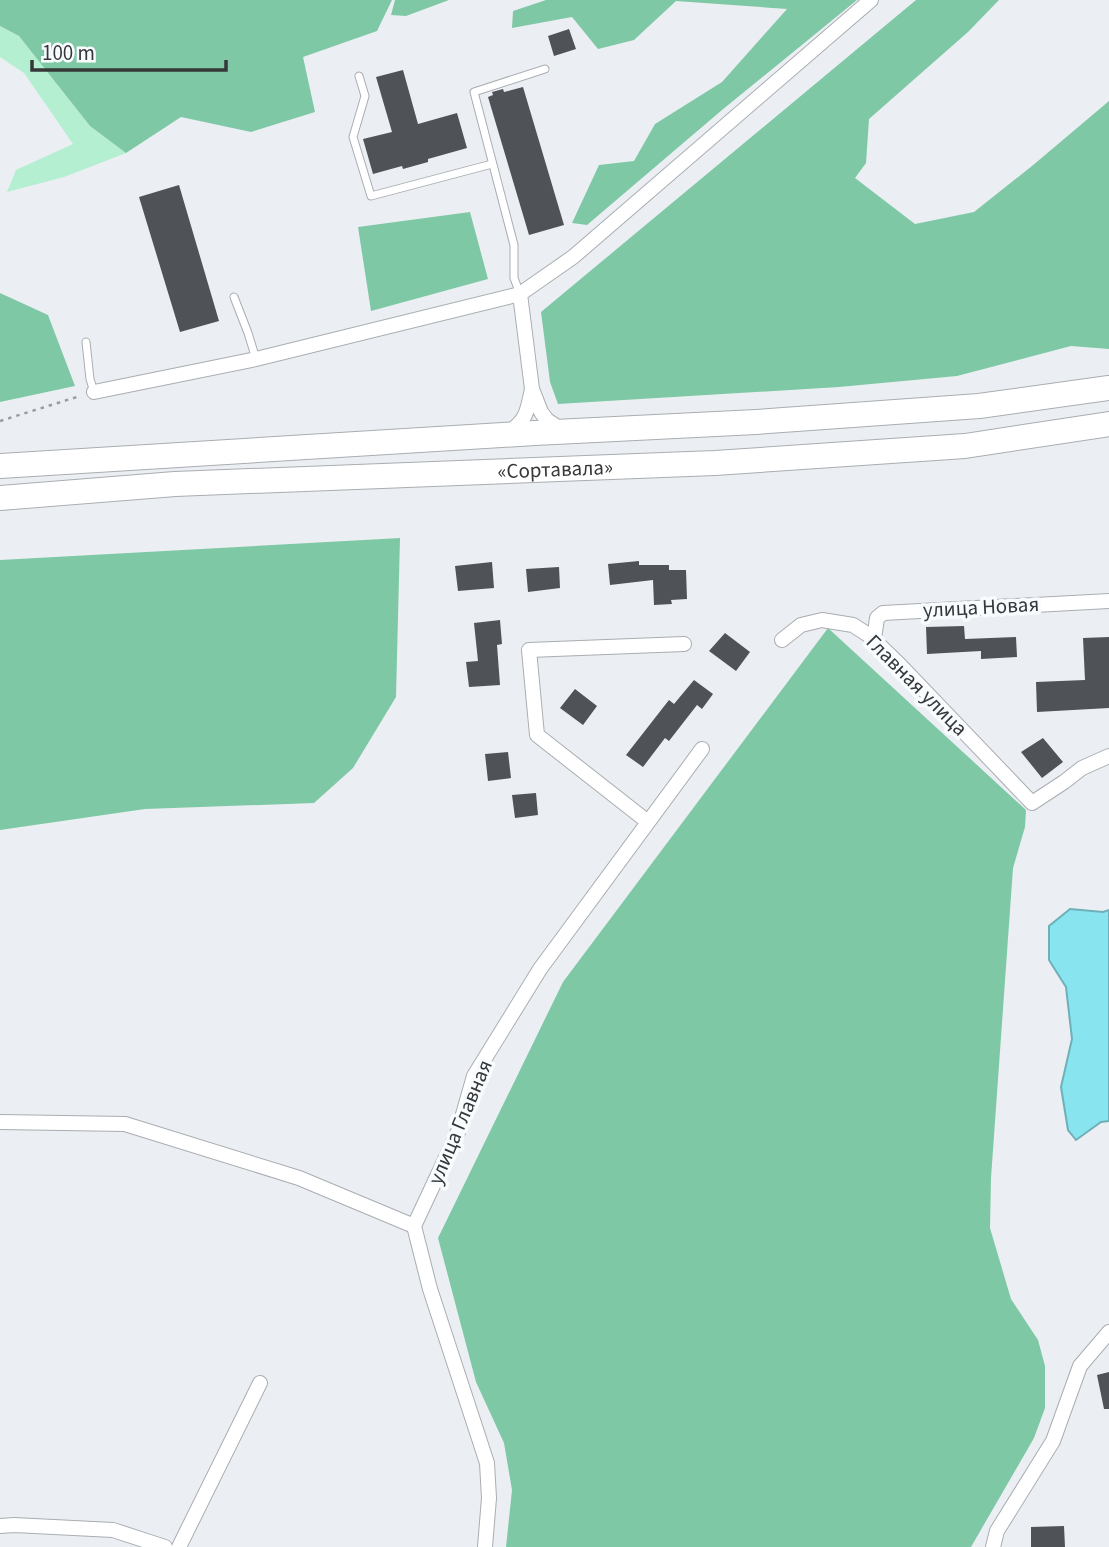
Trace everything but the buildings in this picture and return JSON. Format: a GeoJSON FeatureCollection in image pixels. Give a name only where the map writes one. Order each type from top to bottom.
{"type":"FeatureCollection","features":[{"type":"Feature","properties":{"kind":"highway","name":"«Сортавала»"},"geometry":{"type":"LineString","coordinates":[[0,466],[756,422],[979,406],[1109,388]]}},
{"type":"Feature","properties":{"kind":"highway","name":"«Сортавала»"},"geometry":{"type":"LineString","coordinates":[[0,498],[175,484],[742,461],[965,446],[1109,424]]}},
{"type":"Feature","properties":{"kind":"street"},"geometry":{"type":"LineString","coordinates":[[94,392],[256,359],[520,293],[573,257],[871,0]]}},
{"type":"Feature","properties":{"kind":"street"},"geometry":{"type":"LineString","coordinates":[[520,293],[532,389],[541,412],[564,432]]}},
{"type":"Feature","properties":{"kind":"street"},"geometry":{"type":"LineString","coordinates":[[504,435],[520,424],[526,414],[532,389]]}},
{"type":"Feature","properties":{"kind":"street","name":"улица Новая"},"geometry":{"type":"LineString","coordinates":[[874,639],[877,618],[883,613],[1109,601]]}},
{"type":"Feature","properties":{"kind":"street","name":"Главная улица"},"geometry":{"type":"LineString","coordinates":[[782,640],[801,625],[822,620],[853,625],[874,639],[900,664],[1032,803],[1082,768],[1109,756]]}},
{"type":"Feature","properties":{"kind":"street"},"geometry":{"type":"LineString","coordinates":[[649,822],[537,735],[529,650],[684,644]]}},
{"type":"Feature","properties":{"kind":"street","name":"улица Главная"},"geometry":{"type":"LineString","coordinates":[[414,1226],[458,1132],[474,1076],[540,969],[702,749]]}},
{"type":"Feature","properties":{"kind":"street"},"geometry":{"type":"LineString","coordinates":[[0,1122],[125,1124],[299,1178],[414,1226],[430,1289],[487,1463],[489,1498],[485,1547]]}},
{"type":"Feature","properties":{"kind":"street"},"geometry":{"type":"LineString","coordinates":[[993,1547],[997,1531],[1053,1441],[1080,1366],[1109,1332]]}},
{"type":"Feature","properties":{"kind":"street"},"geometry":{"type":"LineString","coordinates":[[179,1547],[260,1383]]}},
{"type":"Feature","properties":{"kind":"street"},"geometry":{"type":"LineString","coordinates":[[0,1526],[113,1530],[165,1547]]}},
{"type":"Feature","properties":{"kind":"lane"},"geometry":{"type":"LineString","coordinates":[[520,293],[514,278],[514,245],[474,92],[545,69]]}},
{"type":"Feature","properties":{"kind":"lane"},"geometry":{"type":"LineString","coordinates":[[359,76],[365,96],[353,137],[371,196],[492,164]]}},
{"type":"Feature","properties":{"kind":"lane"},"geometry":{"type":"LineString","coordinates":[[234,297],[256,359]]}},
{"type":"Feature","properties":{"kind":"lane"},"geometry":{"type":"LineString","coordinates":[[86,342],[94,392]]}},
{"type":"Feature","properties":{"kind":"path"},"geometry":{"type":"LineString","coordinates":[[0,421],[94,392]]}},
{"type":"Feature","properties":{"kind":"green space"},"geometry":{"type":"Polygon","coordinates":[[[0,0],[392,0],[377,31],[303,57],[315,112],[251,132],[181,117],[126,153],[90,126],[19,36],[0,26],[0,0]]]}},
{"type":"Feature","properties":{"kind":"green space"},"geometry":{"type":"Polygon","coordinates":[[[395,0],[449,0],[406,16],[391,15],[395,0]]]}},
{"type":"Feature","properties":{"kind":"green space"},"geometry":{"type":"Polygon","coordinates":[[[546,0],[857,0],[587,225],[572,223],[599,165],[634,161],[655,124],[722,82],[787,9],[676,1],[634,40],[598,49],[572,17],[512,28],[513,11],[546,0]]]}},
{"type":"Feature","properties":{"kind":"green space"},"geometry":{"type":"Polygon","coordinates":[[[916,0],[999,0],[968,32],[869,119],[866,163],[855,178],[915,224],[974,212],[1109,101],[1109,349],[1071,346],[957,376],[839,387],[558,404],[550,382],[541,312],[916,0]]]}},
{"type":"Feature","properties":{"kind":"green space"},"geometry":{"type":"Polygon","coordinates":[[[0,26],[19,36],[90,126],[126,153],[64,177],[7,192],[16,170],[73,144],[24,73],[0,57],[0,26]]]}},
{"type":"Feature","properties":{"kind":"green space"},"geometry":{"type":"Polygon","coordinates":[[[470,212],[488,279],[371,311],[358,227],[470,212]]]}},
{"type":"Feature","properties":{"kind":"green space"},"geometry":{"type":"Polygon","coordinates":[[[0,293],[48,315],[75,386],[0,402],[0,293]]]}},
{"type":"Feature","properties":{"kind":"green space"},"geometry":{"type":"Polygon","coordinates":[[[400,538],[396,697],[353,768],[314,803],[145,809],[0,830],[0,560],[400,538]]]}},
{"type":"Feature","properties":{"kind":"green space"},"geometry":{"type":"Polygon","coordinates":[[[828,628],[1026,810],[1025,827],[1013,868],[991,1178],[990,1228],[1011,1299],[1038,1340],[1045,1366],[1045,1408],[1034,1438],[971,1547],[506,1547],[512,1490],[504,1443],[476,1382],[438,1238],[563,982],[828,628]]]}},
{"type":"Feature","properties":{"kind":"water"},"geometry":{"type":"Polygon","coordinates":[[[1070,909],[1103,912],[1109,910],[1109,1121],[1101,1122],[1076,1140],[1068,1130],[1061,1087],[1072,1039],[1066,987],[1049,960],[1049,926],[1070,909]]]}}]}
